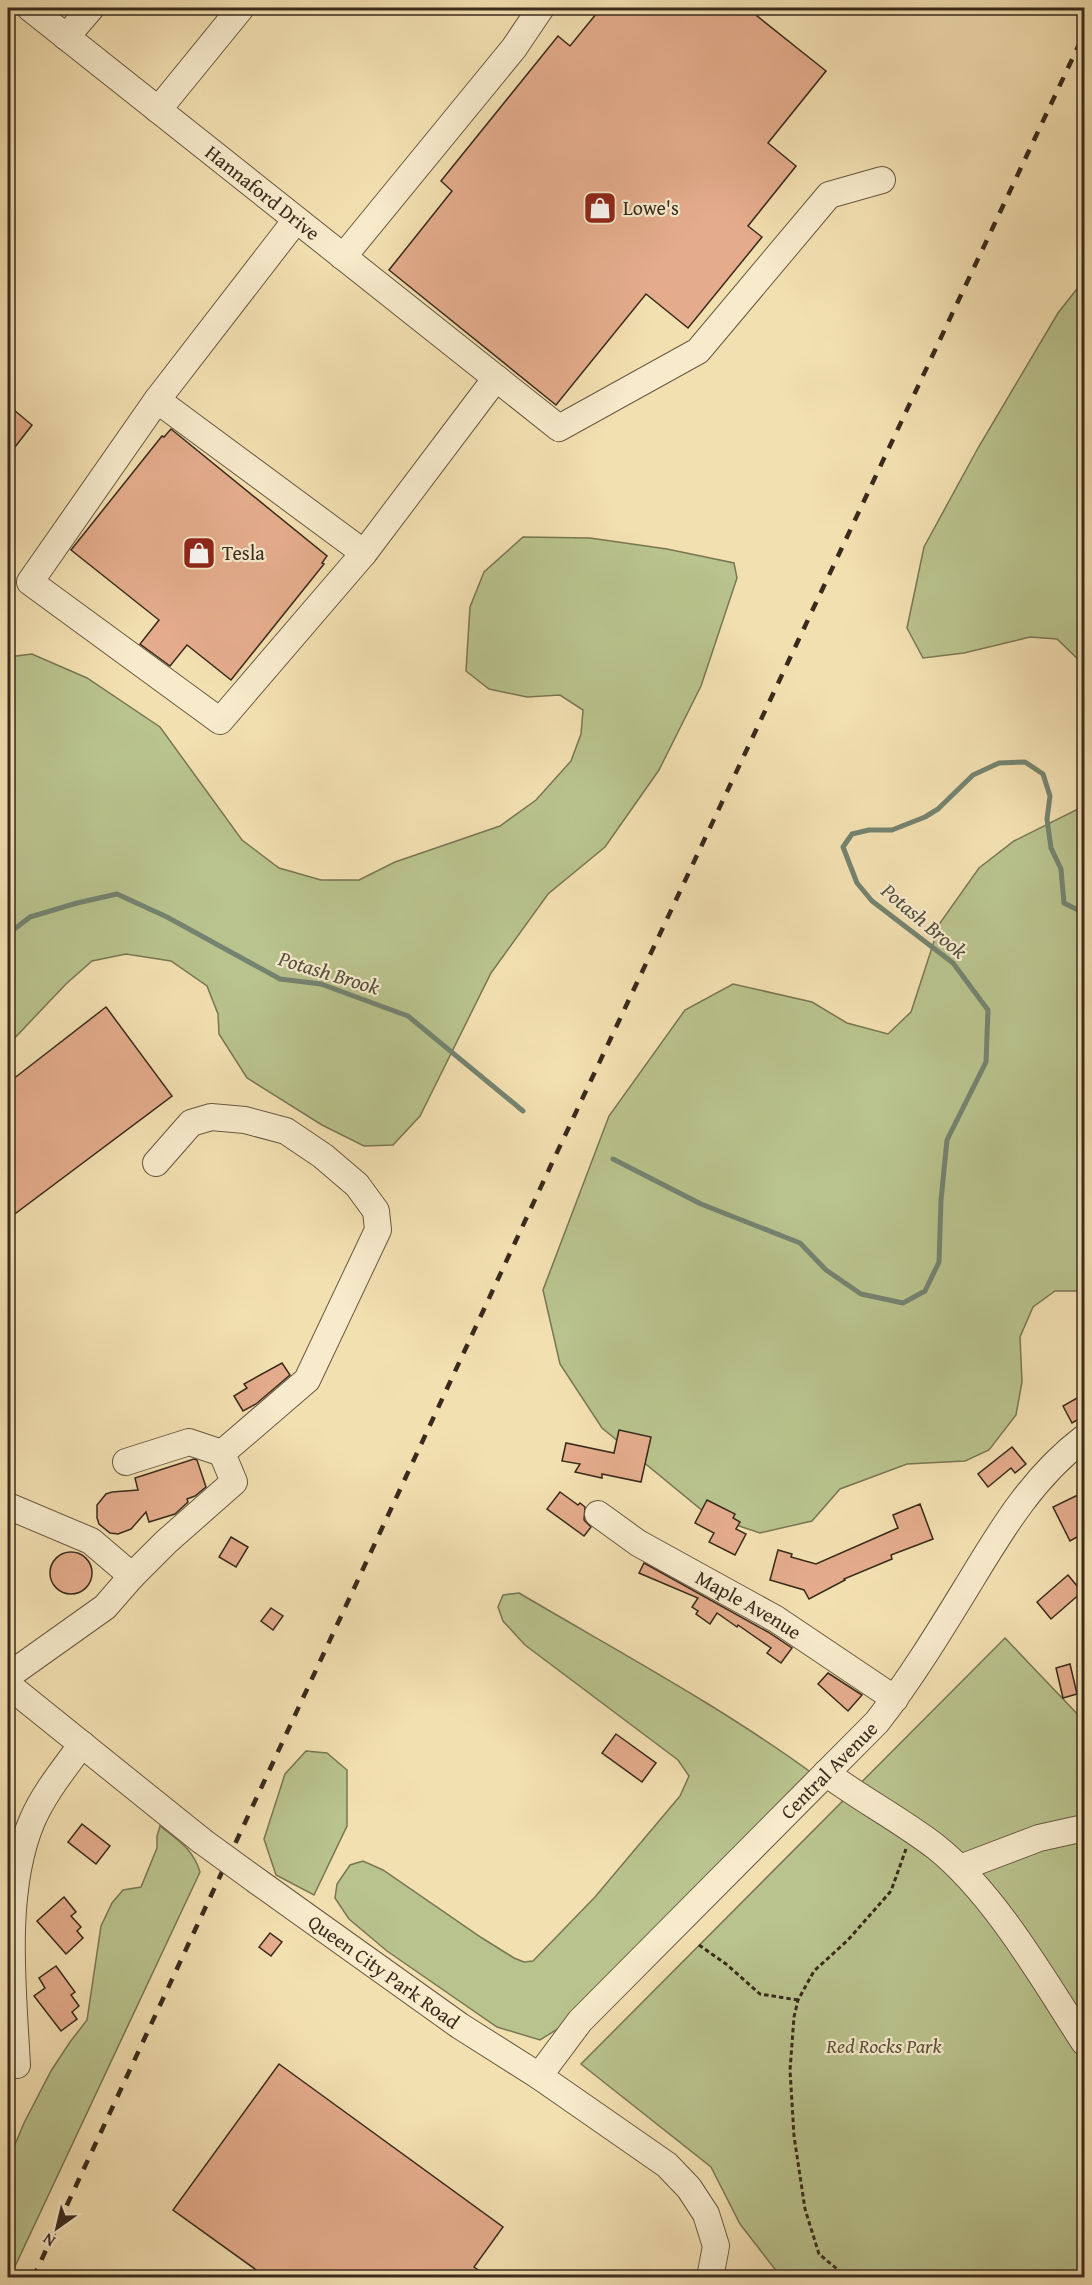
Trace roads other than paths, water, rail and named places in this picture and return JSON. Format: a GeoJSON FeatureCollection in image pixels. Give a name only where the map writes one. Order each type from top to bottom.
{"type":"FeatureCollection","features":[{"type":"Feature","properties":{"kind":"street","name":"Hannaford Drive"},"geometry":{"type":"LineString","coordinates":[[30,8],[559,428],[698,351],[829,195],[882,180]]}},
{"type":"Feature","properties":{"kind":"street"},"geometry":{"type":"LineString","coordinates":[[66,37],[91,8]]}},
{"type":"Feature","properties":{"kind":"street"},"geometry":{"type":"LineString","coordinates":[[158,110],[241,8]]}},
{"type":"Feature","properties":{"kind":"street"},"geometry":{"type":"LineString","coordinates":[[343,257],[514,48],[541,8]]}},
{"type":"Feature","properties":{"kind":"street"},"geometry":{"type":"LineString","coordinates":[[296,220],[157,400],[30,582],[220,721],[364,553],[496,378]]}},
{"type":"Feature","properties":{"kind":"street"},"geometry":{"type":"LineString","coordinates":[[157,400],[364,553]]}},
{"type":"Feature","properties":{"kind":"street"},"geometry":{"type":"LineString","coordinates":[[156,1163],[191,1123],[211,1117],[245,1120],[286,1131],[323,1156],[357,1185],[376,1211],[378,1230],[307,1380],[222,1453]]}},
{"type":"Feature","properties":{"kind":"street","name":"Central Avenue"},"geometry":{"type":"LineString","coordinates":[[539,2076],[580,2021],[865,1735],[918,1667],[1008,1520],[1034,1485],[1064,1454],[1084,1438]]}},
{"type":"Feature","properties":{"kind":"street"},"geometry":{"type":"LineString","coordinates":[[8,1676],[105,1607],[132,1576],[234,1482],[222,1453],[189,1442],[126,1462]]}},
{"type":"Feature","properties":{"kind":"street"},"geometry":{"type":"LineString","coordinates":[[8,1506],[91,1541],[132,1576]]}},
{"type":"Feature","properties":{"kind":"street","name":"Maple Avenue"},"geometry":{"type":"LineString","coordinates":[[598,1515],[638,1543],[776,1619],[895,1699]]}},
{"type":"Feature","properties":{"kind":"street","name":"Queen City Park Road"},"geometry":{"type":"LineString","coordinates":[[8,1685],[202,1841],[460,2026],[539,2076],[667,2165],[689,2188],[706,2214],[717,2246],[710,2277]]}},
{"type":"Feature","properties":{"kind":"street"},"geometry":{"type":"LineString","coordinates":[[17,2065],[10,1945],[17,1880],[25,1839],[43,1798],[82,1744]]}},
{"type":"Feature","properties":{"kind":"street"},"geometry":{"type":"LineString","coordinates":[[826,1773],[914,1831],[960,1868],[1038,1969],[1084,2042]]}},
{"type":"Feature","properties":{"kind":"street"},"geometry":{"type":"LineString","coordinates":[[960,1868],[1039,1838],[1083,1832]]}},
{"type":"Feature","properties":{"kind":"waterway","name":"Potash Brook"},"geometry":{"type":"LineString","coordinates":[[613,1159],[701,1204],[800,1243],[826,1270],[861,1294],[903,1303],[925,1291],[939,1262],[941,1200],[947,1140],[986,1062],[988,1010],[953,963],[872,901],[857,883],[843,847],[852,834],[869,830],[892,830],[925,817],[938,809],[973,775],[999,763],[1025,762],[1043,774],[1050,796],[1047,819],[1051,848],[1061,869],[1064,903],[1084,913]]}},
{"type":"Feature","properties":{"kind":"waterway","name":"Potash Brook"},"geometry":{"type":"LineString","coordinates":[[8,934],[30,917],[117,894],[167,917],[280,979],[321,984],[408,1016],[523,1111]]}},
{"type":"Feature","properties":{"kind":"railway"},"geometry":{"type":"LineString","coordinates":[[33,2278],[552,1163],[1084,34]]}},
{"type":"Feature","properties":{"kind":"place","name":"Lowe's"},"geometry":{"type":"Point","coordinates":[600,208]}},
{"type":"Feature","properties":{"kind":"place","name":"Tesla"},"geometry":{"type":"Point","coordinates":[199,553]}},
{"type":"Feature","properties":{"kind":"park label","name":"Red Rocks Park"},"geometry":{"type":"Point","coordinates":[884,2046]}}]}
